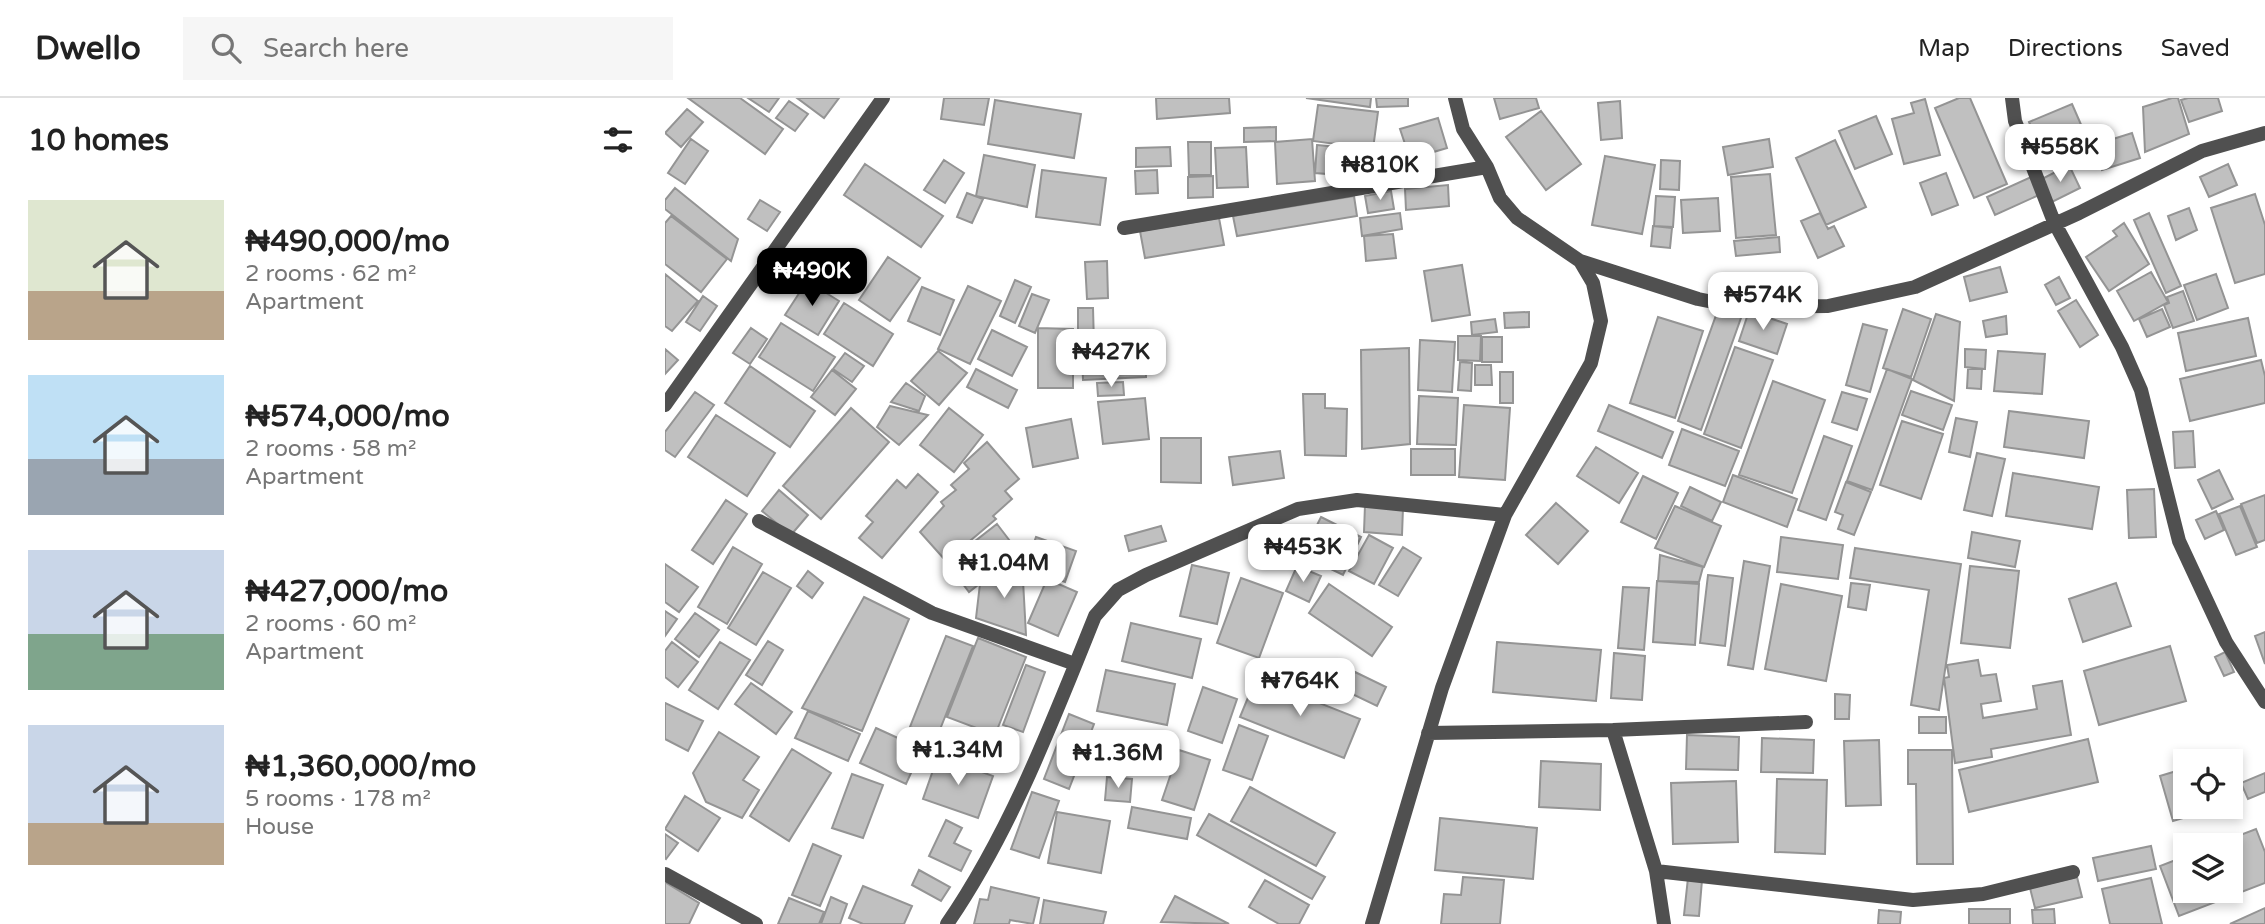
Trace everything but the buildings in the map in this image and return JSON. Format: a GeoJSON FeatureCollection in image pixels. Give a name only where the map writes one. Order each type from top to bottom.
{"type":"FeatureCollection","features":[{"type":"Feature","properties":{"kind":"street"},"geometry":{"type":"LineString","coordinates":[[665,405],[883,98]]}},
{"type":"Feature","properties":{"kind":"street"},"geometry":{"type":"LineString","coordinates":[[1455,98],[1463,129],[1487,167],[1500,198],[1517,218],[1580,261],[1698,299],[1738,307],[1787,309],[1828,306],[1915,287],[2202,152],[2265,133]]}},
{"type":"Feature","properties":{"kind":"street"},"geometry":{"type":"LineString","coordinates":[[2012,98],[2015,121],[2054,222],[2122,346],[2140,390],[2179,541],[2226,642],[2265,701]]}},
{"type":"Feature","properties":{"kind":"street"},"geometry":{"type":"LineString","coordinates":[[1124,228],[1487,167]]}},
{"type":"Feature","properties":{"kind":"street"},"geometry":{"type":"LineString","coordinates":[[1372,924],[1428,733],[1505,515],[1591,363],[1599,340],[1601,320],[1598,301],[1593,283],[1580,261]]}},
{"type":"Feature","properties":{"kind":"street"},"geometry":{"type":"LineString","coordinates":[[947,924],[969,891],[1010,811],[1095,616],[1118,590],[1254,526],[1298,509],[1357,500],[1505,515]]}},
{"type":"Feature","properties":{"kind":"street"},"geometry":{"type":"LineString","coordinates":[[759,521],[932,614],[1075,664]]}},
{"type":"Feature","properties":{"kind":"street"},"geometry":{"type":"LineString","coordinates":[[1428,733],[1613,730],[1806,722]]}},
{"type":"Feature","properties":{"kind":"street"},"geometry":{"type":"LineString","coordinates":[[1613,730],[1657,871],[1664,924]]}},
{"type":"Feature","properties":{"kind":"street"},"geometry":{"type":"LineString","coordinates":[[1657,871],[1913,900],[1983,894],[2073,872]]}},
{"type":"Feature","properties":{"kind":"street"},"geometry":{"type":"LineString","coordinates":[[665,874],[756,924]]}}]}
